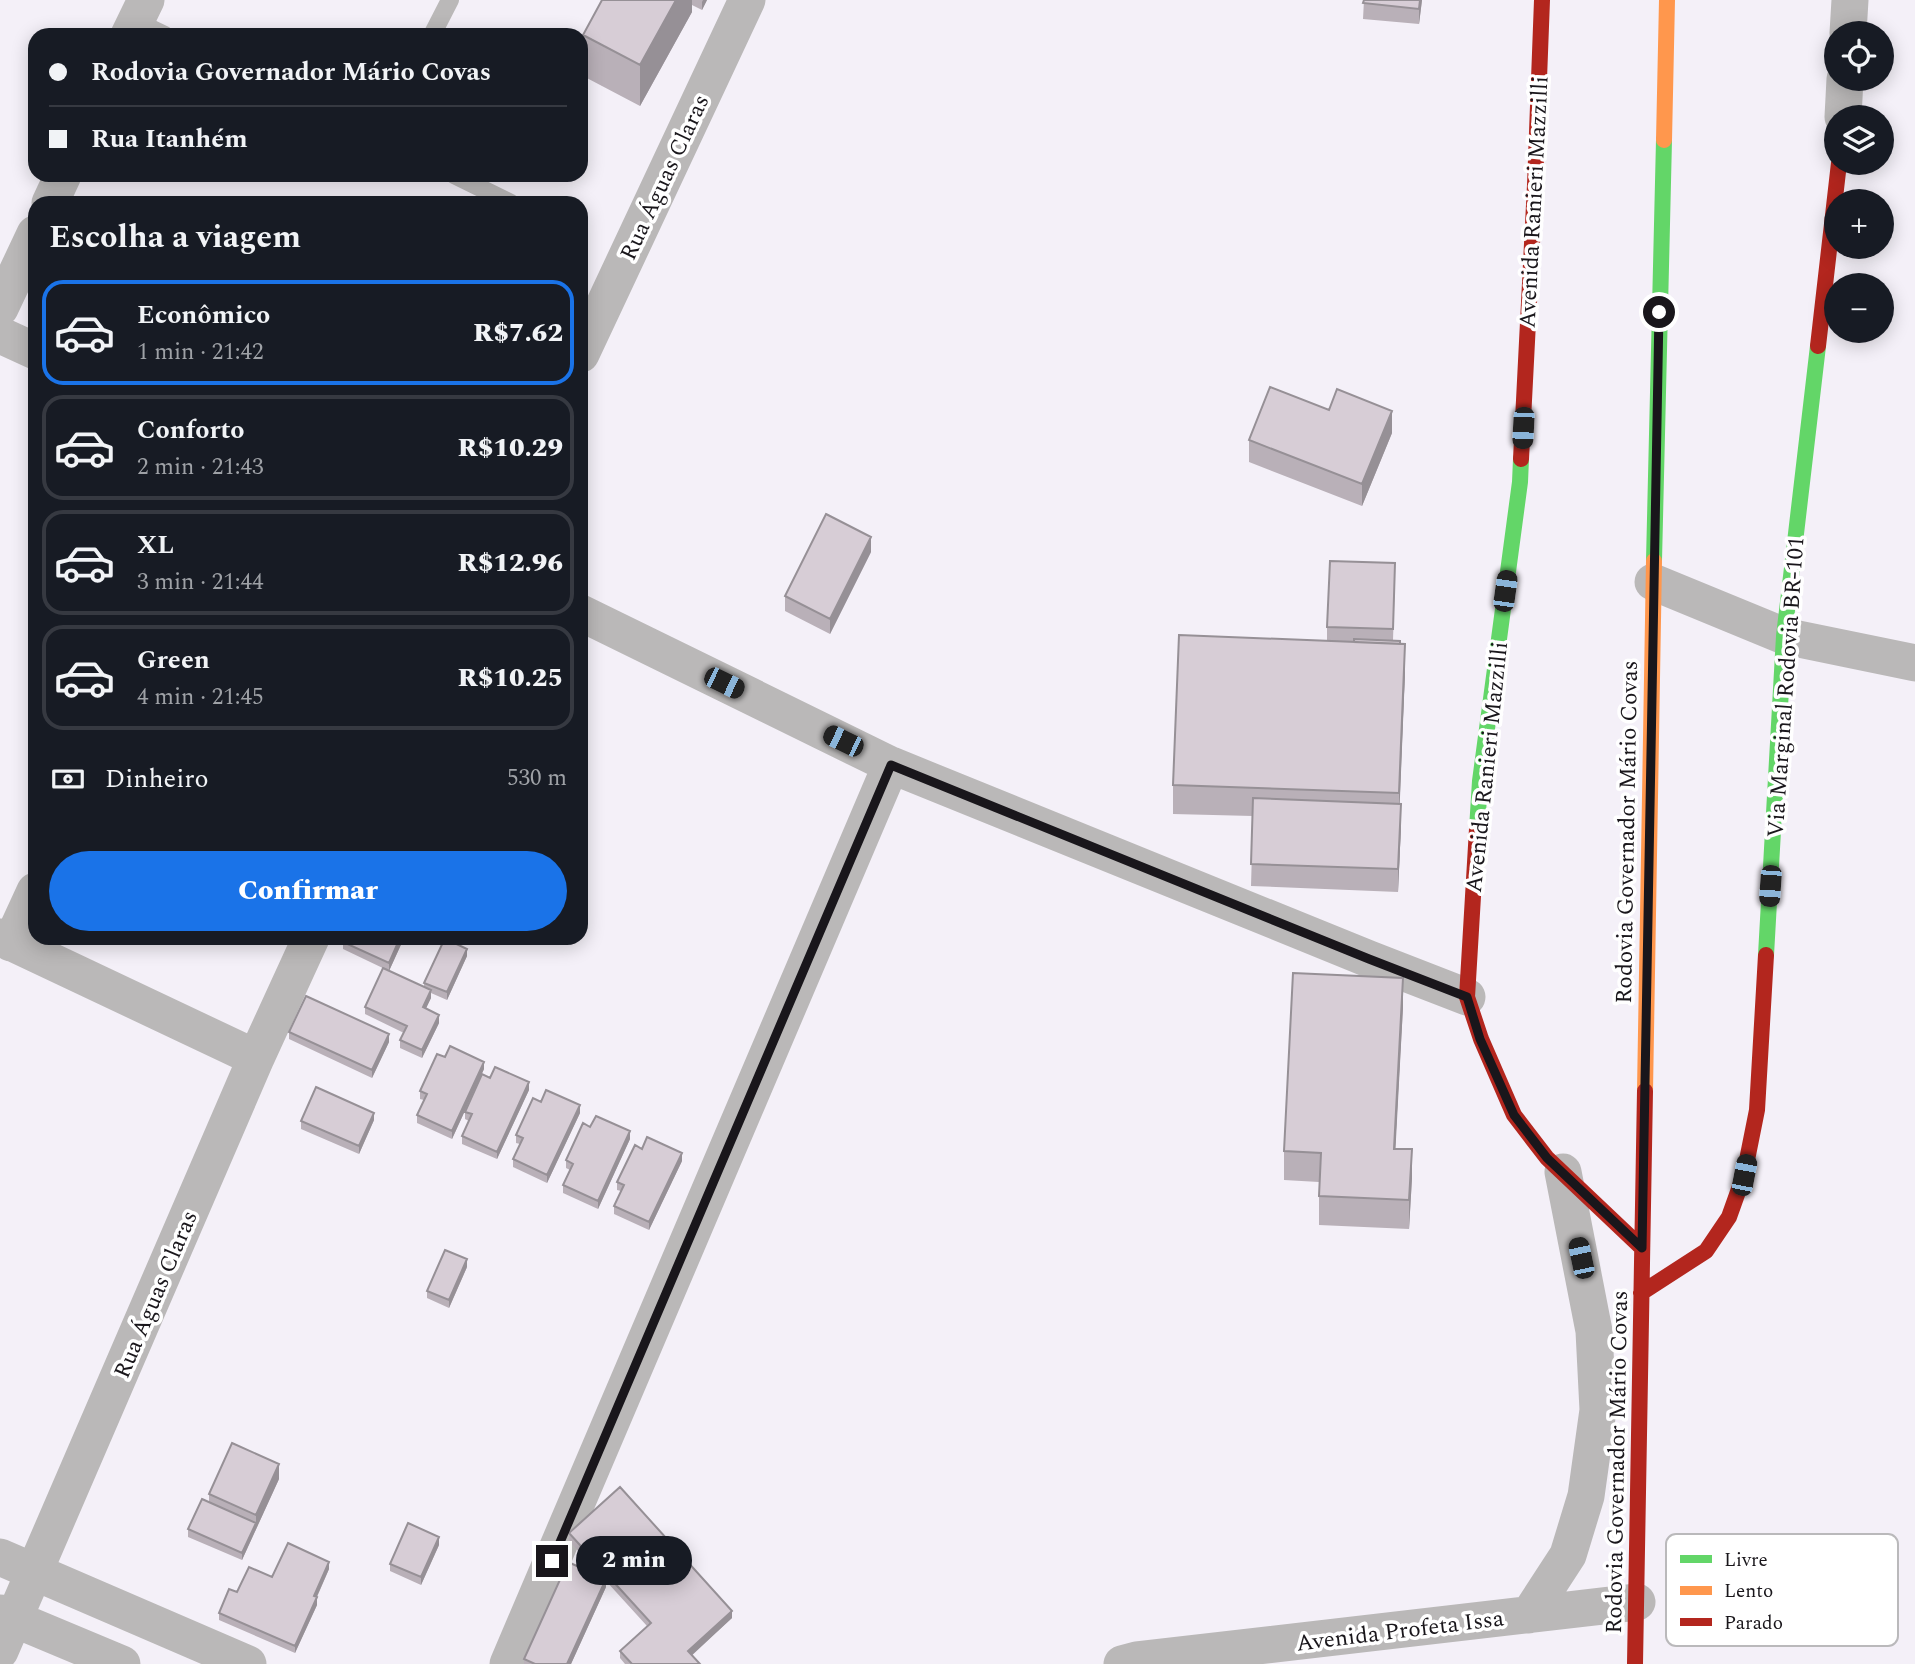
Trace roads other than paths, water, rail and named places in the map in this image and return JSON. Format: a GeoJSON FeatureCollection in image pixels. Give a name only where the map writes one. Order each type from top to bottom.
{"type":"FeatureCollection","features":[{"type":"Feature","properties":{"kind":"main road","name":"Avenida Ranieri Mazzilli"},"geometry":{"type":"LineString","coordinates":[[1542,0],[1520,482],[1480,781],[1467,997],[1480,1039],[1514,1115],[1547,1158],[1642,1248]]}},
{"type":"Feature","properties":{"kind":"main road","name":"Rodovia Governador Mário Covas"},"geometry":{"type":"LineString","coordinates":[[1635,1664],[1653,582],[1667,0]]}},
{"type":"Feature","properties":{"kind":"main road","name":"Via Marginal Rodovia BR-101"},"geometry":{"type":"LineString","coordinates":[[1641,1293],[1706,1251],[1730,1217],[1744,1175],[1757,1110],[1784,636],[1838,175]]}},
{"type":"Feature","properties":{"kind":"street","name":"Rua Águas Claras"},"geometry":{"type":"LineString","coordinates":[[588,339],[747,0]]}},
{"type":"Feature","properties":{"kind":"street"},"geometry":{"type":"LineString","coordinates":[[1849,21],[1850,0]]}},
{"type":"Feature","properties":{"kind":"street"},"geometry":{"type":"LineString","coordinates":[[0,307],[28,249]]}},
{"type":"Feature","properties":{"kind":"street"},"geometry":{"type":"LineString","coordinates":[[0,335],[28,348]]}},
{"type":"Feature","properties":{"kind":"street"},"geometry":{"type":"LineString","coordinates":[[1653,582],[1784,636],[1915,663]]}},
{"type":"Feature","properties":{"kind":"street"},"geometry":{"type":"LineString","coordinates":[[588,616],[891,765],[1467,997]]}},
{"type":"Feature","properties":{"kind":"street"},"geometry":{"type":"LineString","coordinates":[[508,1664],[891,765]]}},
{"type":"Feature","properties":{"kind":"street"},"geometry":{"type":"LineString","coordinates":[[28,902],[5,940],[256,1058]]}},
{"type":"Feature","properties":{"kind":"street","name":"Rua Águas Claras"},"geometry":{"type":"LineString","coordinates":[[5,1627],[35,1573],[256,1058],[308,945]]}},
{"type":"Feature","properties":{"kind":"street"},"geometry":{"type":"LineString","coordinates":[[1529,1615],[1568,1555],[1586,1496],[1598,1410],[1594,1331],[1563,1172]]}},
{"type":"Feature","properties":{"kind":"street"},"geometry":{"type":"LineString","coordinates":[[0,1557],[248,1664]]}},
{"type":"Feature","properties":{"kind":"street","name":"Avenida Profeta Issa"},"geometry":{"type":"LineString","coordinates":[[1122,1664],[1137,1660],[1637,1602]]}},
{"type":"Feature","properties":{"kind":"street"},"geometry":{"type":"LineString","coordinates":[[5,1627],[122,1664]]}},
{"type":"Feature","properties":{"kind":"lane"},"geometry":{"type":"LineString","coordinates":[[436,28],[450,0]]}},
{"type":"Feature","properties":{"kind":"lane"},"geometry":{"type":"LineString","coordinates":[[468,182],[498,196]]}}]}
